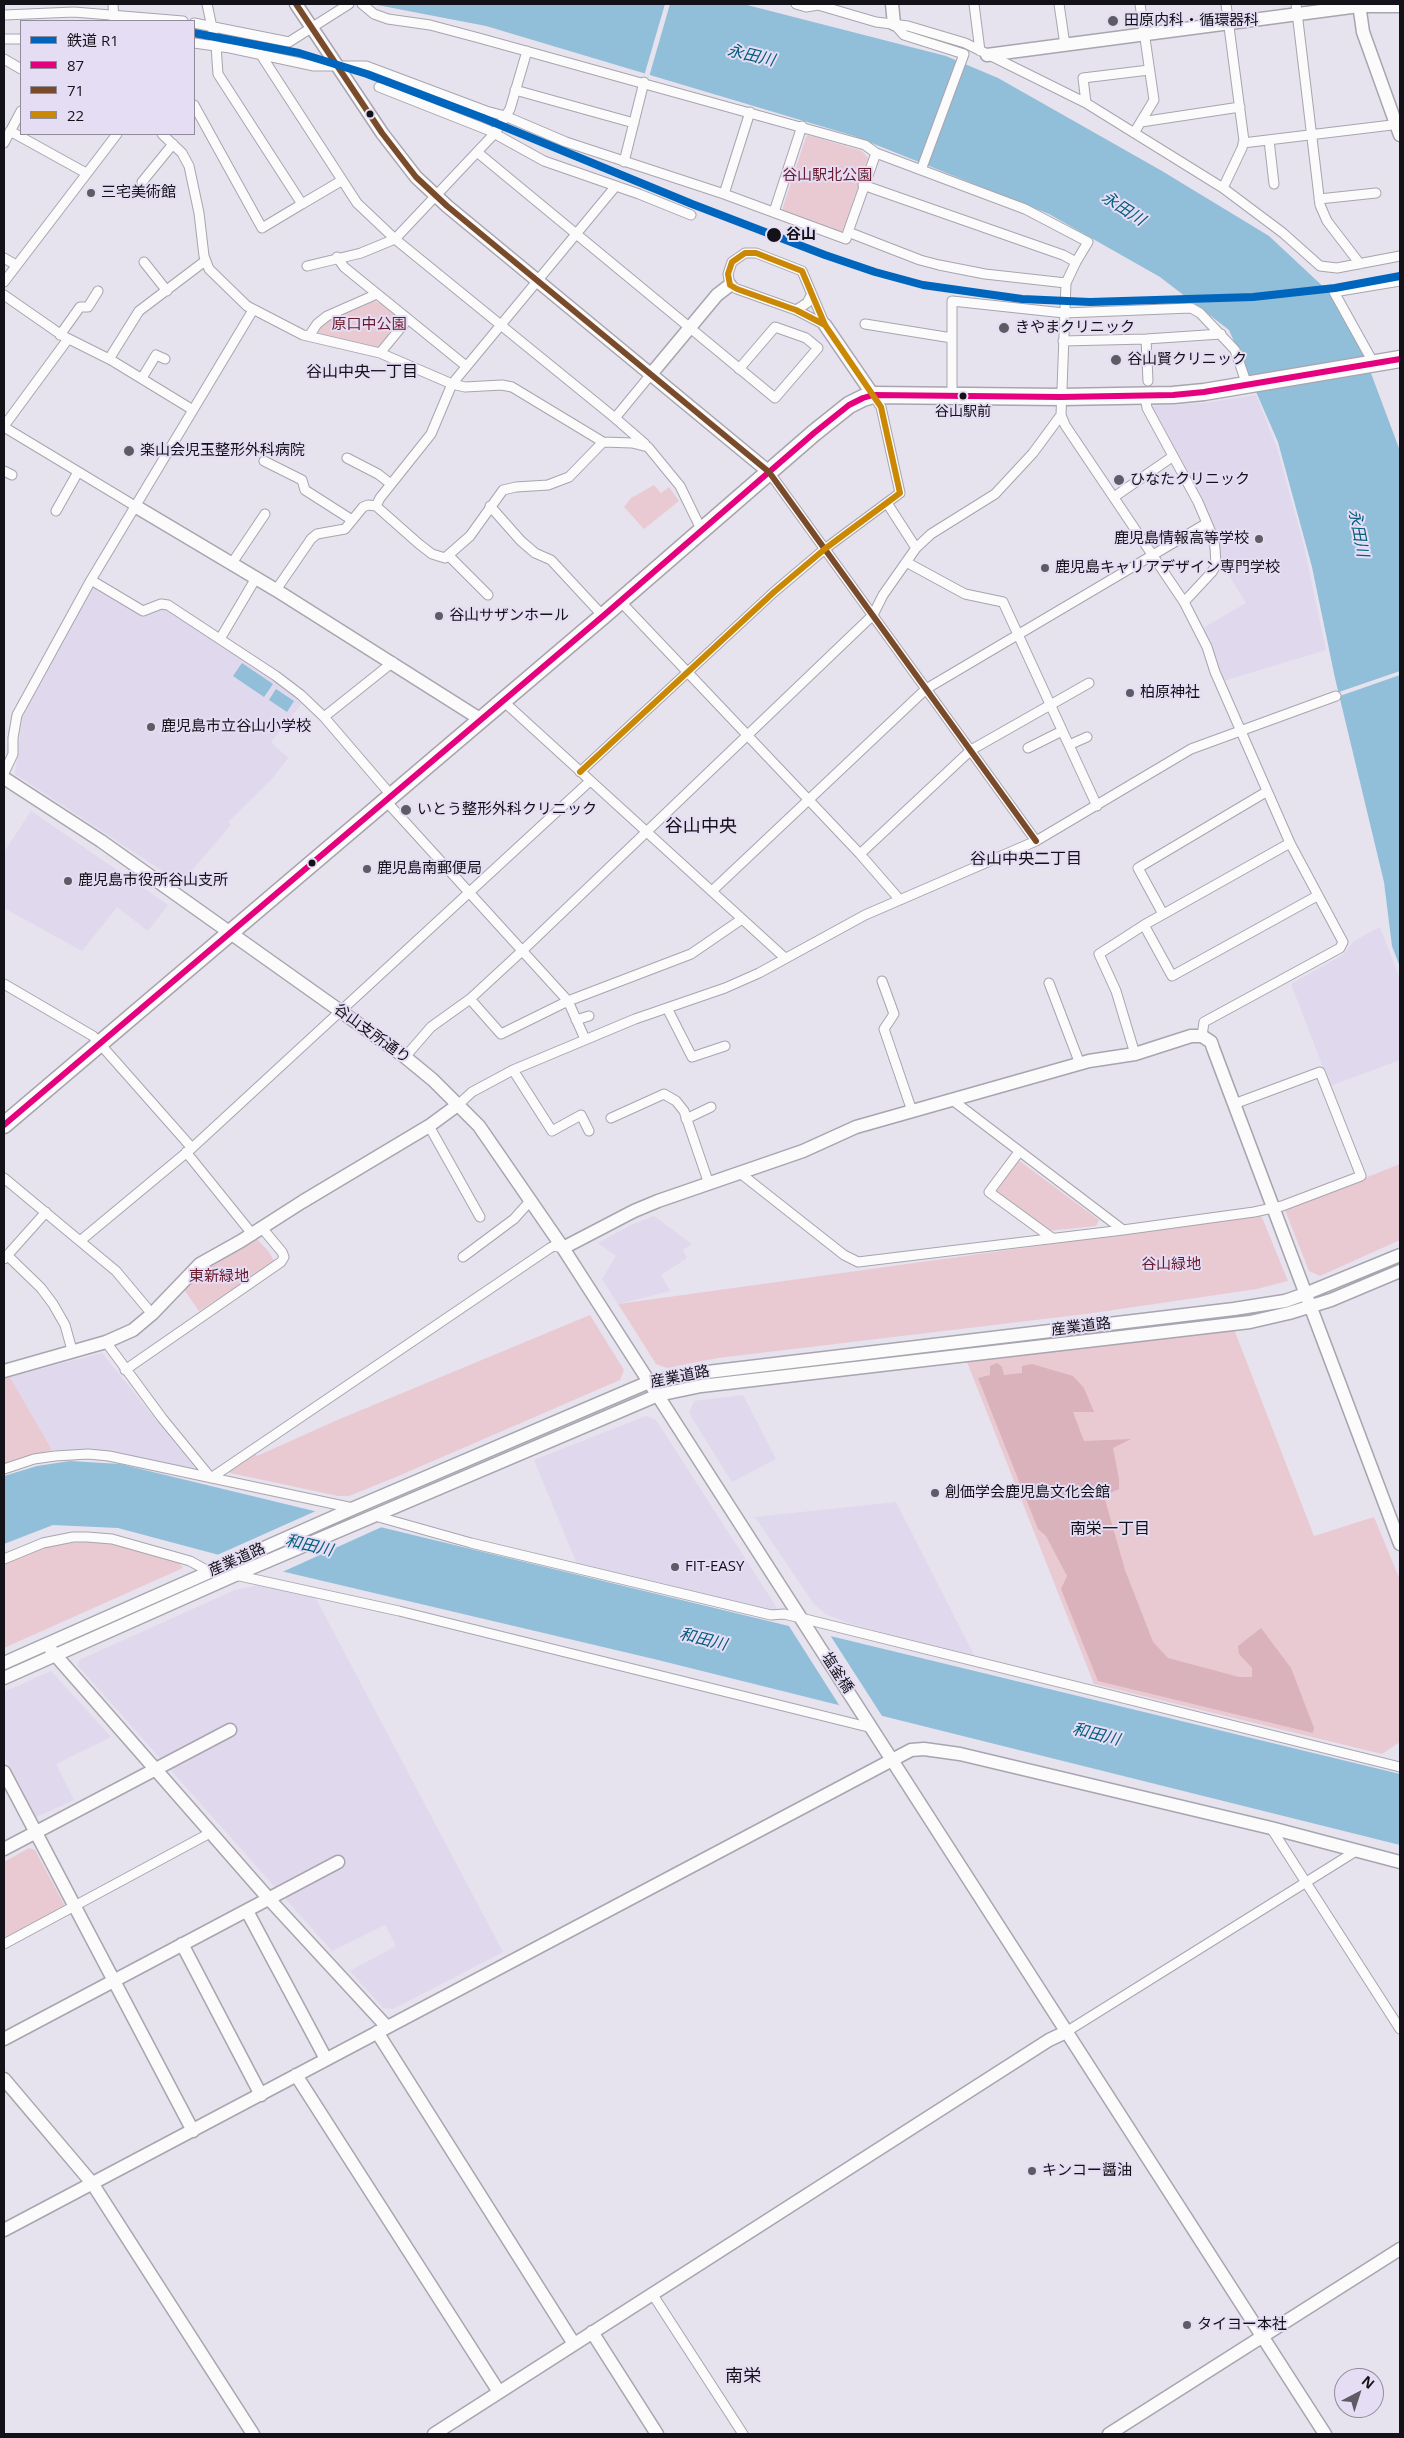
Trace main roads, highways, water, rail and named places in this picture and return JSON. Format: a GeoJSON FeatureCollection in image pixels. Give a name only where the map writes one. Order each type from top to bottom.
{"type":"FeatureCollection","features":[{"type":"Feature","properties":{"kind":"highway"},"geometry":{"type":"LineString","coordinates":[[4,1125],[99,1042],[231,932],[849,405],[873,395],[1061,397],[1147,388],[1189,394],[1400,359]]}},
{"type":"Feature","properties":{"kind":"water","name":"永田川"},"geometry":{"type":"Polygon","coordinates":[[[372,4],[743,4],[946,56],[998,78],[1162,171],[1269,236],[1330,293],[1356,333],[1400,451],[1400,967],[1392,946],[1384,882],[1335,678],[1312,567],[1278,442],[1229,330],[1160,277],[1049,214],[854,136],[486,26],[372,4]]]}},
{"type":"Feature","properties":{"kind":"water"},"geometry":{"type":"Polygon","coordinates":[[[242,663],[273,684],[264,697],[233,676],[242,663]]]}},
{"type":"Feature","properties":{"kind":"water"},"geometry":{"type":"Polygon","coordinates":[[[276,689],[294,701],[287,712],[269,700],[276,689]]]}},
{"type":"Feature","properties":{"kind":"water","name":"和田川"},"geometry":{"type":"Polygon","coordinates":[[[70,1461],[120,1464],[1400,1774],[1400,1845],[654,1659],[268,1568],[118,1528],[53,1525],[4,1544],[4,1476],[37,1466],[70,1461]]]}},
{"type":"Feature","properties":{"kind":"rail line","name":"R1"},"geometry":{"type":"LineString","coordinates":[[195,33],[299,53],[367,74],[483,118],[692,204],[825,255],[875,272],[923,285],[1022,299],[1090,302],[1253,297],[1335,288],[1400,276]]}},
{"type":"Feature","properties":{"kind":"place","name":"田原内科・循環器科"},"geometry":{"type":"Point","coordinates":[1113,21]}},
{"type":"Feature","properties":{"kind":"place","name":"三宅美術館"},"geometry":{"type":"Point","coordinates":[91,193]}},
{"type":"Feature","properties":{"kind":"place","name":"谷山"},"geometry":{"type":"Point","coordinates":[774,235]}},
{"type":"Feature","properties":{"kind":"place","name":"きやまクリニック"},"geometry":{"type":"Point","coordinates":[1004,328]}},
{"type":"Feature","properties":{"kind":"place","name":"谷山賢クリニック"},"geometry":{"type":"Point","coordinates":[1116,360]}},
{"type":"Feature","properties":{"kind":"place","name":"谷山駅前"},"geometry":{"type":"Point","coordinates":[963,396]}},
{"type":"Feature","properties":{"kind":"place","name":"楽山会児玉整形外科病院"},"geometry":{"type":"Point","coordinates":[129,451]}},
{"type":"Feature","properties":{"kind":"place","name":"ひなたクリニック"},"geometry":{"type":"Point","coordinates":[1119,480]}},
{"type":"Feature","properties":{"kind":"place","name":"鹿児島情報高等学校"},"geometry":{"type":"Point","coordinates":[1259,539]}},
{"type":"Feature","properties":{"kind":"place","name":"鹿児島キャリアデザイン専門学校"},"geometry":{"type":"Point","coordinates":[1045,568]}},
{"type":"Feature","properties":{"kind":"place","name":"谷山サザンホール"},"geometry":{"type":"Point","coordinates":[439,616]}},
{"type":"Feature","properties":{"kind":"place","name":"柏原神社"},"geometry":{"type":"Point","coordinates":[1130,693]}},
{"type":"Feature","properties":{"kind":"place","name":"鹿児島市立谷山小学校"},"geometry":{"type":"Point","coordinates":[151,727]}},
{"type":"Feature","properties":{"kind":"place","name":"いとう整形外科クリニック"},"geometry":{"type":"Point","coordinates":[406,810]}},
{"type":"Feature","properties":{"kind":"place","name":"鹿児島南郵便局"},"geometry":{"type":"Point","coordinates":[367,869]}},
{"type":"Feature","properties":{"kind":"place","name":"鹿児島市役所谷山支所"},"geometry":{"type":"Point","coordinates":[68,881]}},
{"type":"Feature","properties":{"kind":"place","name":"創価学会鹿児島文化会館"},"geometry":{"type":"Point","coordinates":[935,1493]}},
{"type":"Feature","properties":{"kind":"place","name":"FIT-EASY"},"geometry":{"type":"Point","coordinates":[675,1567]}},
{"type":"Feature","properties":{"kind":"place","name":"キンコー醤油"},"geometry":{"type":"Point","coordinates":[1032,2171]}},
{"type":"Feature","properties":{"kind":"place","name":"タイヨー本社"},"geometry":{"type":"Point","coordinates":[1187,2325]}},
{"type":"Feature","properties":{"kind":"district","name":"谷山中央一丁目"},"geometry":{"type":"Point","coordinates":[362,372]}},
{"type":"Feature","properties":{"kind":"district","name":"谷山中央"},"geometry":{"type":"Point","coordinates":[701,827]}},
{"type":"Feature","properties":{"kind":"district","name":"谷山中央二丁目"},"geometry":{"type":"Point","coordinates":[1026,859]}},
{"type":"Feature","properties":{"kind":"district","name":"南栄一丁目"},"geometry":{"type":"Point","coordinates":[1110,1529]}},
{"type":"Feature","properties":{"kind":"district","name":"南栄"},"geometry":{"type":"Point","coordinates":[743,2377]}},
{"type":"Feature","properties":{"kind":"park label","name":"谷山駅北公園"},"geometry":{"type":"Point","coordinates":[827,176]}},
{"type":"Feature","properties":{"kind":"park label","name":"原口中公園"},"geometry":{"type":"Point","coordinates":[369,325]}},
{"type":"Feature","properties":{"kind":"park label","name":"谷山緑地"},"geometry":{"type":"Point","coordinates":[1171,1265]}},
{"type":"Feature","properties":{"kind":"park label","name":"東新緑地"},"geometry":{"type":"Point","coordinates":[219,1277]}}]}
